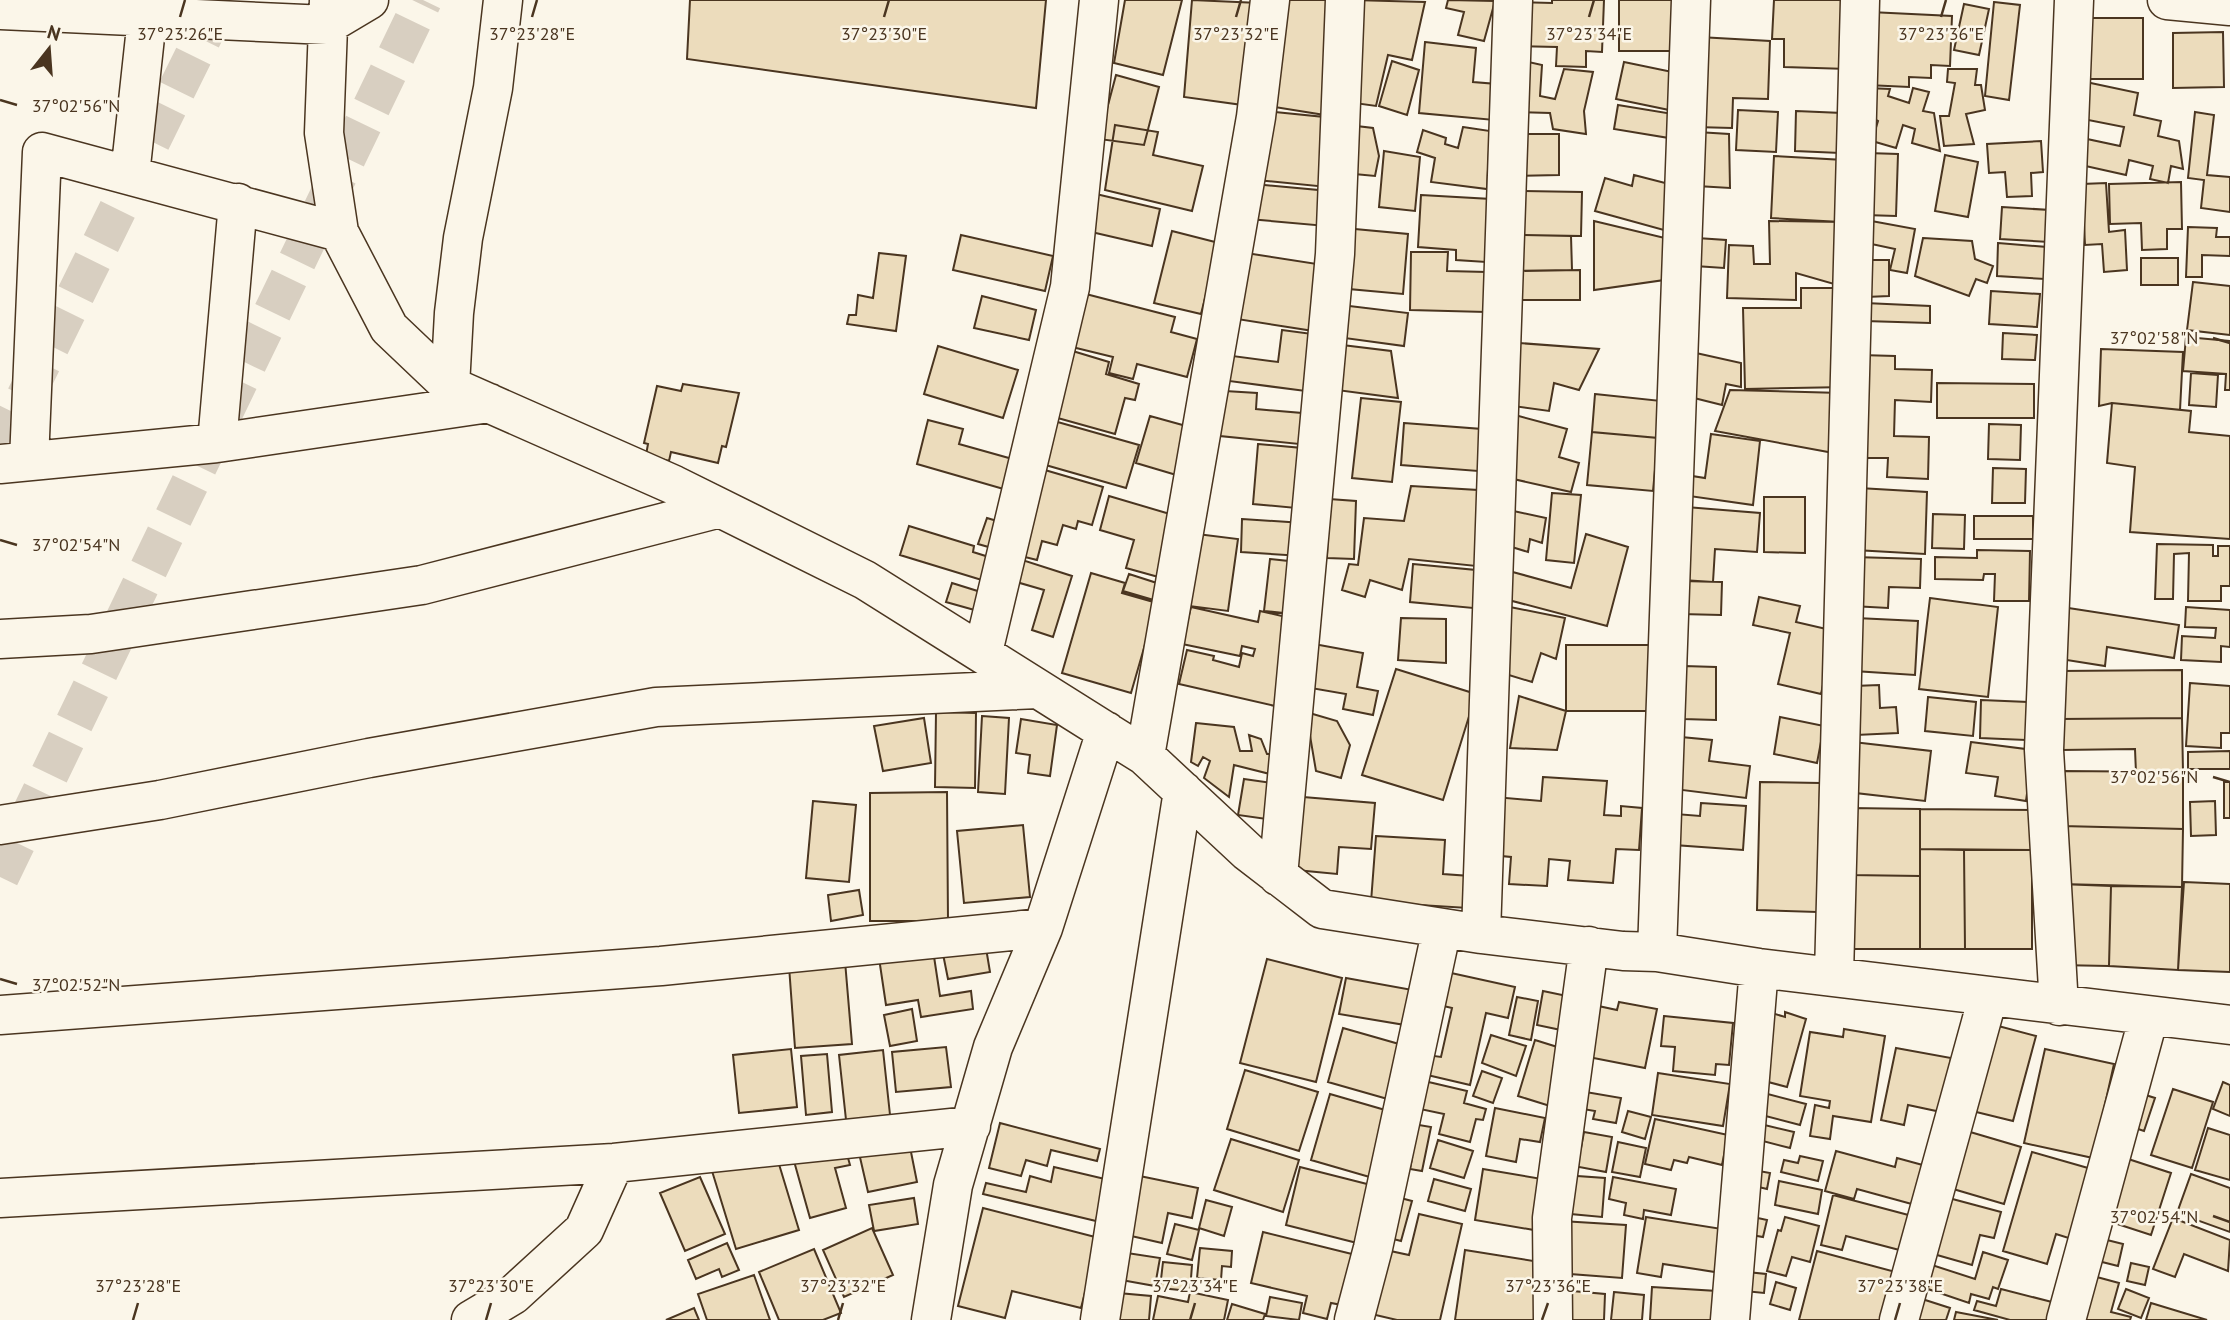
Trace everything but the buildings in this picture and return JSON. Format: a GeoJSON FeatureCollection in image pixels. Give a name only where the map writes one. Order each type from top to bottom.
{"type":"FeatureCollection","features":[{"type":"Feature","properties":{"kind":"street"},"geometry":{"type":"LineString","coordinates":[[5,7],[328,13],[369,0]]}},
{"type":"Feature","properties":{"kind":"street"},"geometry":{"type":"LineString","coordinates":[[450,386],[454,313],[463,238],[494,88],[503,0]]}},
{"type":"Feature","properties":{"kind":"street"},"geometry":{"type":"LineString","coordinates":[[983,652],[1070,286],[1099,0]]}},
{"type":"Feature","properties":{"kind":"street"},"geometry":{"type":"LineString","coordinates":[[1145,756],[1252,144],[1270,0]]}},
{"type":"Feature","properties":{"kind":"street"},"geometry":{"type":"LineString","coordinates":[[1278,876],[1335,254],[1345,0]]}},
{"type":"Feature","properties":{"kind":"street"},"geometry":{"type":"LineString","coordinates":[[1481,933],[1513,0]]}},
{"type":"Feature","properties":{"kind":"street"},"geometry":{"type":"LineString","coordinates":[[1657,952],[1691,0]]}},
{"type":"Feature","properties":{"kind":"street"},"geometry":{"type":"LineString","coordinates":[[1834,975],[1860,0]]}},
{"type":"Feature","properties":{"kind":"street"},"geometry":{"type":"LineString","coordinates":[[2059,1006],[2044,750],[2074,0]]}},
{"type":"Feature","properties":{"kind":"street"},"geometry":{"type":"LineString","coordinates":[[2167,0],[2230,6]]}},
{"type":"Feature","properties":{"kind":"street"},"geometry":{"type":"LineString","coordinates":[[130,175],[148,9]]}},
{"type":"Feature","properties":{"kind":"street"},"geometry":{"type":"LineString","coordinates":[[328,13],[324,133],[339,232],[389,328],[450,386],[720,508],[865,580],[1145,756],[1278,876],[1322,909],[1481,933],[1657,952],[1759,968],[2230,1025]]}},
{"type":"Feature","properties":{"kind":"street"},"geometry":{"type":"LineString","coordinates":[[339,232],[41,152],[15,462],[217,443],[489,403]]}},
{"type":"Feature","properties":{"kind":"street"},"geometry":{"type":"LineString","coordinates":[[217,443],[238,203]]}},
{"type":"Feature","properties":{"kind":"street"},"geometry":{"type":"LineString","coordinates":[[0,639],[91,634],[422,584],[720,508]]}},
{"type":"Feature","properties":{"kind":"street"},"geometry":{"type":"LineString","coordinates":[[0,825],[160,800],[369,758],[656,706],[1038,689]]}},
{"type":"Feature","properties":{"kind":"street"},"geometry":{"type":"LineString","coordinates":[[931,1320],[953,1185],[993,1047],[1043,928],[1106,731]]}},
{"type":"Feature","properties":{"kind":"street"},"geometry":{"type":"LineString","coordinates":[[1100,1320],[1183,791]]}},
{"type":"Feature","properties":{"kind":"street"},"geometry":{"type":"LineString","coordinates":[[0,1015],[661,966],[1043,928]]}},
{"type":"Feature","properties":{"kind":"street"},"geometry":{"type":"LineString","coordinates":[[1353,1320],[1373,1248],[1442,928]]}},
{"type":"Feature","properties":{"kind":"street"},"geometry":{"type":"LineString","coordinates":[[1553,1320],[1552,1218],[1589,946]]}},
{"type":"Feature","properties":{"kind":"street"},"geometry":{"type":"LineString","coordinates":[[1730,1320],[1759,968]]}},
{"type":"Feature","properties":{"kind":"street"},"geometry":{"type":"LineString","coordinates":[[1899,1320],[1988,997]]}},
{"type":"Feature","properties":{"kind":"street"},"geometry":{"type":"LineString","coordinates":[[2066,1320],[2149,1016]]}},
{"type":"Feature","properties":{"kind":"street"},"geometry":{"type":"LineString","coordinates":[[0,1198],[614,1163],[971,1126]]}},
{"type":"Feature","properties":{"kind":"street"},"geometry":{"type":"LineString","coordinates":[[471,1320],[513,1295],[584,1230],[614,1163]]}},
{"type":"Feature","properties":{"kind":"tunnel"},"geometry":{"type":"LineString","coordinates":[[0,448],[221,0]]}},
{"type":"Feature","properties":{"kind":"tunnel"},"geometry":{"type":"LineString","coordinates":[[0,877],[423,0]]}}]}
